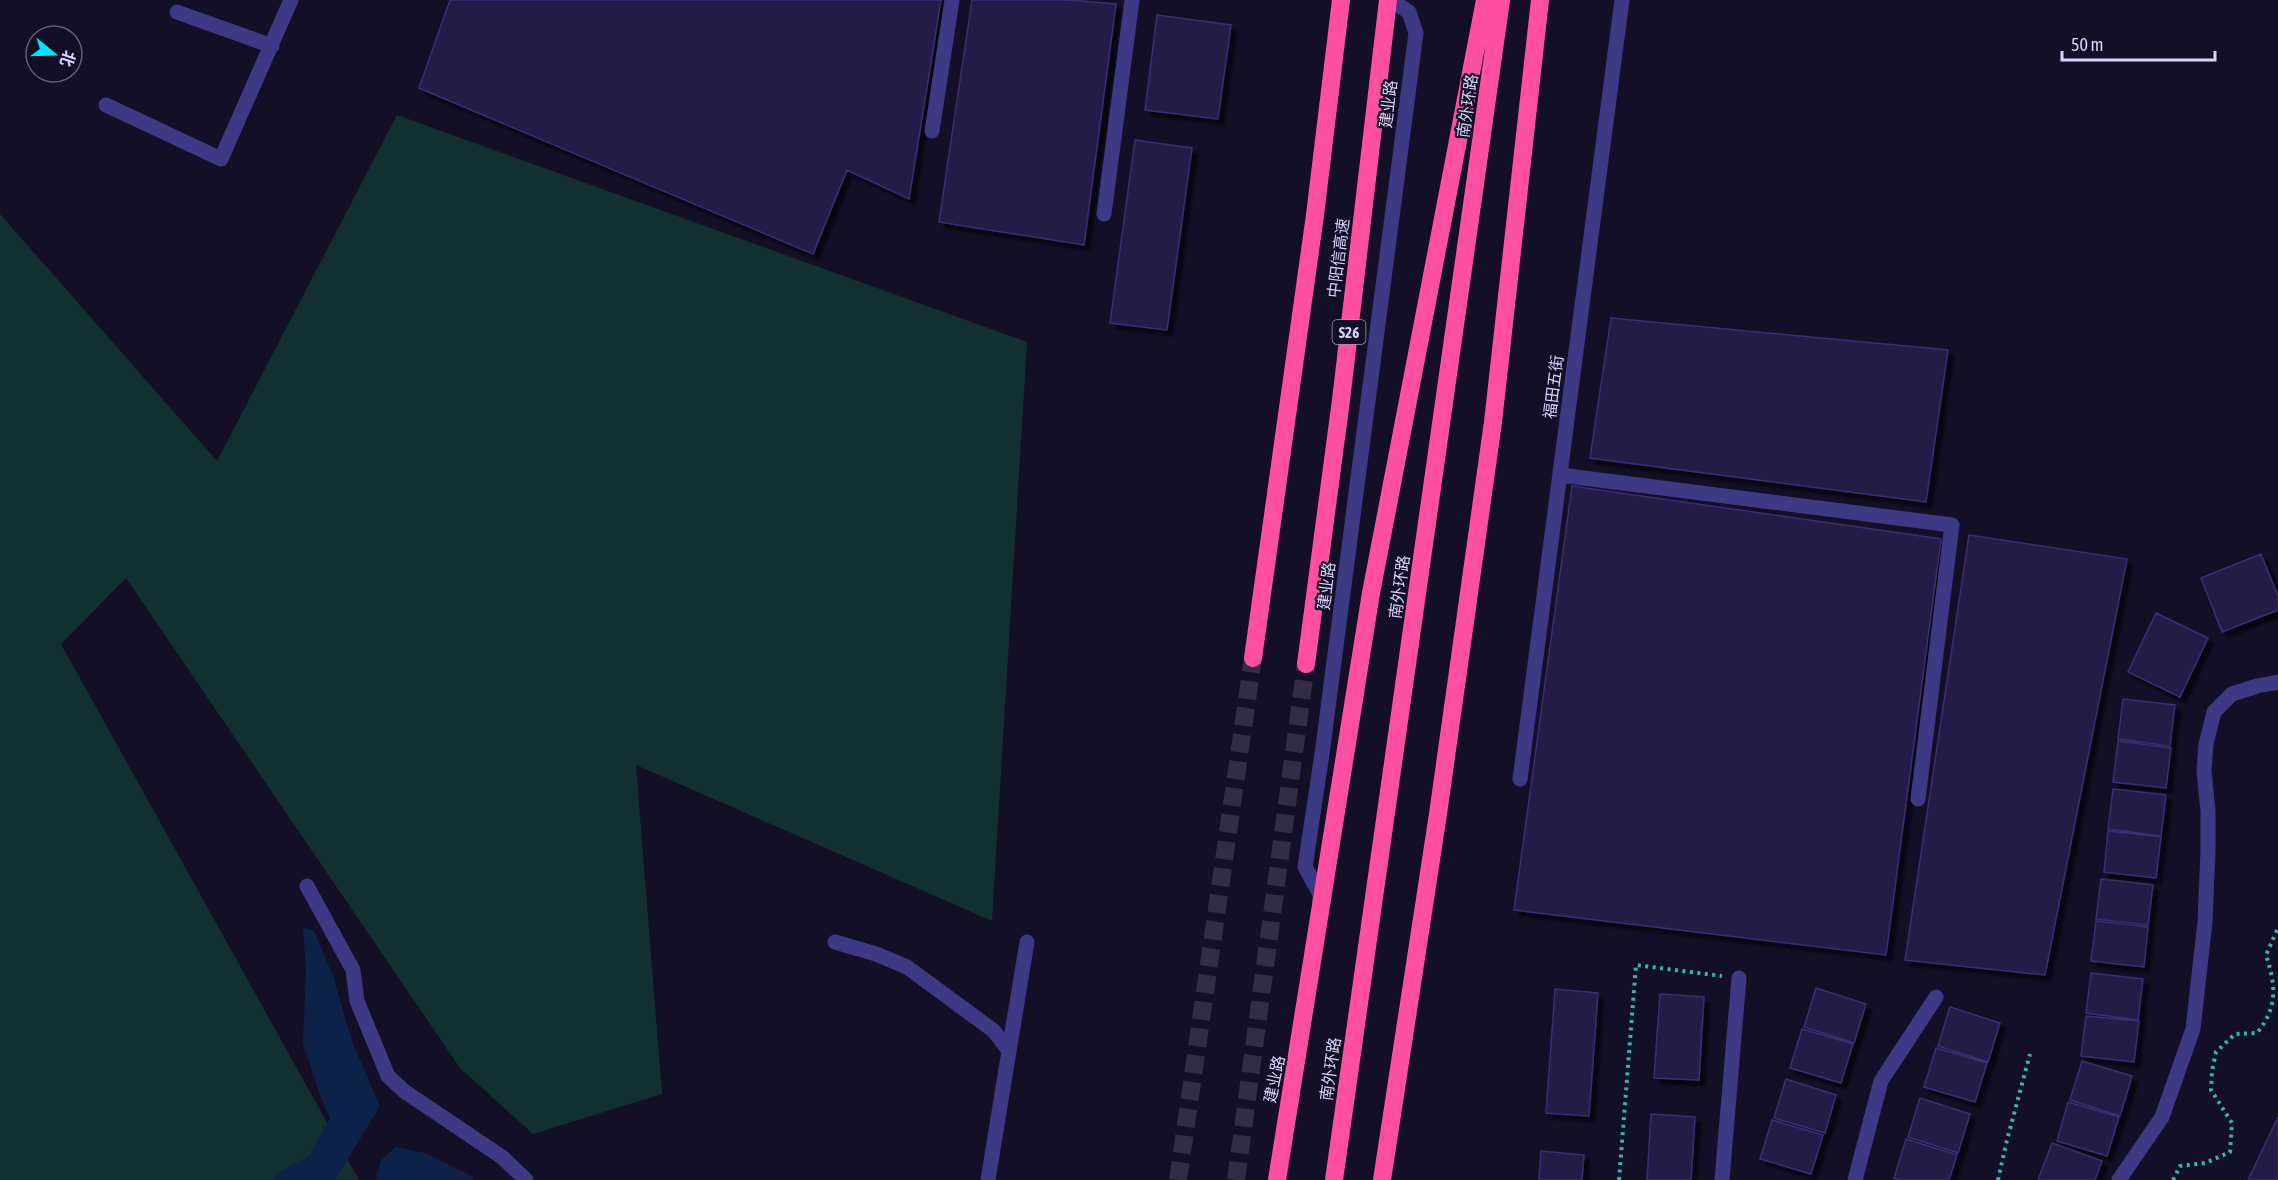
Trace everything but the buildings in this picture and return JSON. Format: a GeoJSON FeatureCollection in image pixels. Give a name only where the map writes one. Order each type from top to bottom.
{"type":"FeatureCollection","features":[{"type":"Feature","properties":{"kind":"highway","name":"中阳信高速"},"geometry":{"type":"LineString","coordinates":[[1253,658],[1315,215],[1341,0]]}},
{"type":"Feature","properties":{"kind":"highway","name":"中阳信高速"},"geometry":{"type":"LineString","coordinates":[[1306,664],[1341,400],[1389,0]]}},
{"type":"Feature","properties":{"kind":"highway"},"geometry":{"type":"LineString","coordinates":[[1277,1180],[1371,593],[1485,0]]}},
{"type":"Feature","properties":{"kind":"highway","name":"南外环路"},"geometry":{"type":"LineString","coordinates":[[1334,1180],[1501,0]]}},
{"type":"Feature","properties":{"kind":"highway"},"geometry":{"type":"LineString","coordinates":[[1382,1180],[1438,814],[1493,422],[1540,0]]}},
{"type":"Feature","properties":{"kind":"street"},"geometry":{"type":"LineString","coordinates":[[106,105],[220,159],[291,0]]}},
{"type":"Feature","properties":{"kind":"street"},"geometry":{"type":"LineString","coordinates":[[932,131],[952,0]]}},
{"type":"Feature","properties":{"kind":"street"},"geometry":{"type":"LineString","coordinates":[[1104,214],[1132,0]]}},
{"type":"Feature","properties":{"kind":"street","name":"建业路"},"geometry":{"type":"LineString","coordinates":[[1268,1180],[1294,1083],[1307,995],[1322,924],[1320,894],[1305,867],[1322,754],[1416,33],[1408,12],[1389,0]]}},
{"type":"Feature","properties":{"kind":"street","name":"福田五街"},"geometry":{"type":"LineString","coordinates":[[1520,779],[1622,0]]}},
{"type":"Feature","properties":{"kind":"street"},"geometry":{"type":"LineString","coordinates":[[177,12],[272,46]]}},
{"type":"Feature","properties":{"kind":"street"},"geometry":{"type":"LineString","coordinates":[[1560,475],[1952,525],[1918,799]]}},
{"type":"Feature","properties":{"kind":"street"},"geometry":{"type":"LineString","coordinates":[[2118,1180],[2162,1117],[2193,1029],[2206,910],[2208,811],[2204,771],[2205,744],[2214,712],[2232,694],[2278,682]]}},
{"type":"Feature","properties":{"kind":"street"},"geometry":{"type":"LineString","coordinates":[[308,886],[353,970],[357,1001],[388,1076],[404,1091],[502,1157],[526,1180]]}},
{"type":"Feature","properties":{"kind":"street"},"geometry":{"type":"LineString","coordinates":[[835,942],[876,954],[907,967],[994,1031],[1009,1051]]}},
{"type":"Feature","properties":{"kind":"street"},"geometry":{"type":"LineString","coordinates":[[988,1180],[1027,942]]}},
{"type":"Feature","properties":{"kind":"street"},"geometry":{"type":"LineString","coordinates":[[1722,1180],[1739,978]]}},
{"type":"Feature","properties":{"kind":"street"},"geometry":{"type":"LineString","coordinates":[[1855,1180],[1881,1081],[1936,997]]}},
{"type":"Feature","properties":{"kind":"path"},"geometry":{"type":"LineString","coordinates":[[2173,1180],[2180,1166],[2205,1163],[2230,1152],[2232,1124],[2211,1090],[2216,1052],[2235,1034],[2257,1033],[2269,1020],[2274,1005],[2273,978],[2266,955],[2278,928]]}},
{"type":"Feature","properties":{"kind":"path"},"geometry":{"type":"LineString","coordinates":[[1619,1180],[1636,965],[1739,978]]}},
{"type":"Feature","properties":{"kind":"path"},"geometry":{"type":"LineString","coordinates":[[1998,1180],[2030,1054]]}},
{"type":"Feature","properties":{"kind":"green space"},"geometry":{"type":"Polygon","coordinates":[[[397,115],[1027,342],[992,921],[636,765],[662,1094],[533,1134],[460,1068],[126,578],[61,644],[359,1180],[0,1180],[0,214],[217,461],[397,115]]]}},
{"type":"Feature","properties":{"kind":"water"},"geometry":{"type":"Polygon","coordinates":[[[303,927],[314,931],[333,976],[353,1044],[380,1106],[335,1180],[274,1180],[274,1175],[309,1156],[330,1118],[303,1043],[306,972],[303,927]]]}},
{"type":"Feature","properties":{"kind":"water"},"geometry":{"type":"Polygon","coordinates":[[[396,1147],[425,1153],[470,1175],[474,1180],[376,1180],[381,1160],[396,1147]]]}},
{"type":"Feature","properties":{"kind":"tunnel"},"geometry":{"type":"LineString","coordinates":[[1178,1180],[1253,658]]}},
{"type":"Feature","properties":{"kind":"tunnel"},"geometry":{"type":"LineString","coordinates":[[1236,1180],[1306,664]]}}]}
